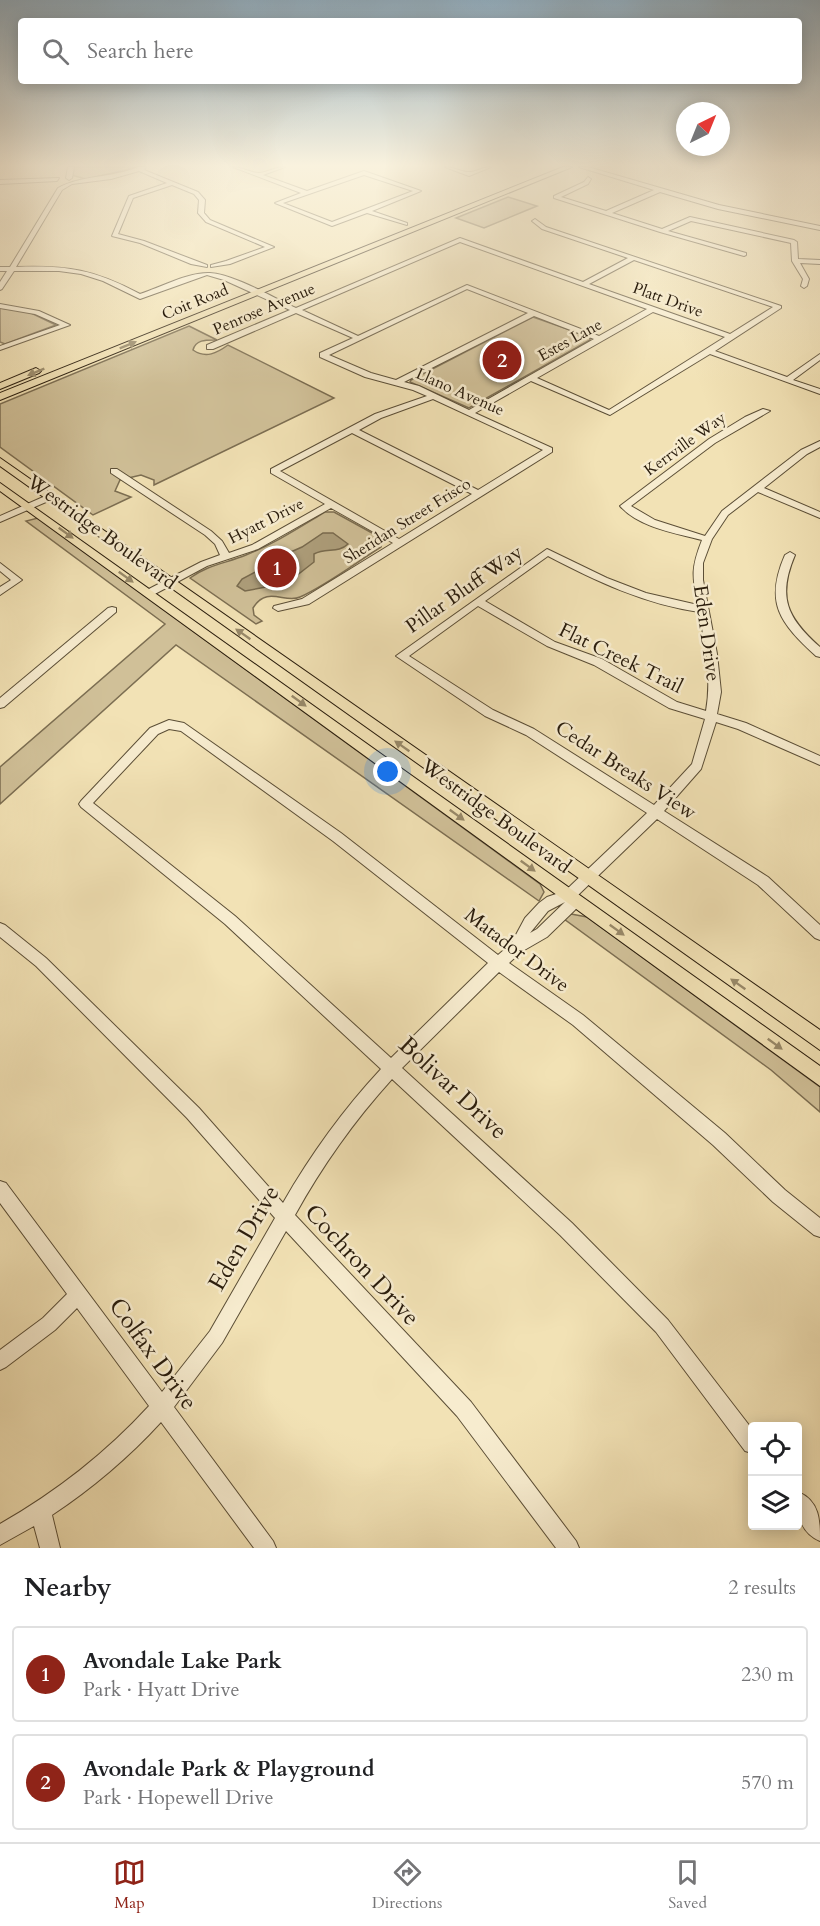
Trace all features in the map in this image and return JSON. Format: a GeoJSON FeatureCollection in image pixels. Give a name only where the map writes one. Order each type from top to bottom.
{"type":"FeatureCollection","features":[{"type":"Feature","properties":{"kind":"main road","name":"Coit Road"},"geometry":{"type":"LineString","coordinates":[[0,386],[367,239]]}},
{"type":"Feature","properties":{"kind":"main road","name":"Coit Road"},"geometry":{"type":"LineString","coordinates":[[0,397],[389,239]]}},
{"type":"Feature","properties":{"kind":"main road","name":"Westridge Boulevard"},"geometry":{"type":"LineString","coordinates":[[0,462],[820,1041]]}},
{"type":"Feature","properties":{"kind":"main road","name":"Westridge Boulevard"},"geometry":{"type":"LineString","coordinates":[[0,486],[820,1077]]}},
{"type":"Feature","properties":{"kind":"street"},"geometry":{"type":"LineString","coordinates":[[0,288],[28,239]]}},
{"type":"Feature","properties":{"kind":"street"},"geometry":{"type":"LineString","coordinates":[[130,239],[142,242],[207,275],[226,279],[358,338],[467,287],[600,339]]}},
{"type":"Feature","properties":{"kind":"street"},"geometry":{"type":"LineString","coordinates":[[188,279],[195,268],[228,263],[272,247],[254,239]]}},
{"type":"Feature","properties":{"kind":"street"},"geometry":{"type":"LineString","coordinates":[[530,378],[610,413],[779,307],[578,239]]}},
{"type":"Feature","properties":{"kind":"street"},"geometry":{"type":"LineString","coordinates":[[691,239],[744,254]]}},
{"type":"Feature","properties":{"kind":"street"},"geometry":{"type":"LineString","coordinates":[[782,239],[794,242],[795,261],[806,279],[804,286]]}},
{"type":"Feature","properties":{"kind":"street","name":"Platt Drive"},"geometry":{"type":"LineString","coordinates":[[460,240],[731,337]]}},
{"type":"Feature","properties":{"kind":"street","name":"Penrose Avenue"},"geometry":{"type":"LineString","coordinates":[[210,347],[460,240]]}},
{"type":"Feature","properties":{"kind":"street"},"geometry":{"type":"LineString","coordinates":[[583,284],[634,258]]}},
{"type":"Feature","properties":{"kind":"street"},"geometry":{"type":"LineString","coordinates":[[795,261],[820,262]]}},
{"type":"Feature","properties":{"kind":"street"},"geometry":{"type":"LineString","coordinates":[[0,269],[56,269],[83,272],[100,277],[140,297],[220,270],[228,263]]}},
{"type":"Feature","properties":{"kind":"street"},"geometry":{"type":"LineString","coordinates":[[213,266],[220,270],[226,279]]}},
{"type":"Feature","properties":{"kind":"street"},"geometry":{"type":"LineString","coordinates":[[0,306],[37,312],[66,325],[0,348]]}},
{"type":"Feature","properties":{"kind":"street","name":"Estes Lane"},"geometry":{"type":"LineString","coordinates":[[469,412],[653,309]]}},
{"type":"Feature","properties":{"kind":"street"},"geometry":{"type":"LineString","coordinates":[[399,382],[534,313]]}},
{"type":"Feature","properties":{"kind":"street","name":"Llano Avenue"},"geometry":{"type":"LineString","coordinates":[[358,338],[323,355],[364,374],[399,382],[434,396],[549,450]]}},
{"type":"Feature","properties":{"kind":"street"},"geometry":{"type":"LineString","coordinates":[[709,351],[820,392]]}},
{"type":"Feature","properties":{"kind":"street"},"geometry":{"type":"LineString","coordinates":[[788,380],[819,358]]}},
{"type":"Feature","properties":{"kind":"street"},"geometry":{"type":"LineString","coordinates":[[399,543],[274,471],[384,414],[434,396]]}},
{"type":"Feature","properties":{"kind":"street","name":"Kerrville Way"},"geometry":{"type":"LineString","coordinates":[[707,539],[662,525],[638,515],[625,506],[728,431],[749,417],[766,411]]}},
{"type":"Feature","properties":{"kind":"street"},"geometry":{"type":"LineString","coordinates":[[353,430],[478,494]]}},
{"type":"Feature","properties":{"kind":"street","name":"Eden Drive"},"geometry":{"type":"LineString","coordinates":[[0,1535],[40,1513],[103,1463],[161,1407],[215,1338],[328,1146],[362,1101],[498,963],[516,948],[542,933],[572,904],[569,896],[656,812],[697,766],[716,692],[698,563],[707,539],[725,513],[804,452],[820,444]]}},
{"type":"Feature","properties":{"kind":"street","name":"Sheridan Street Frisco"},"geometry":{"type":"LineString","coordinates":[[278,608],[305,602],[549,450]]}},
{"type":"Feature","properties":{"kind":"street"},"geometry":{"type":"LineString","coordinates":[[114,471],[208,533],[219,543],[226,557]]}},
{"type":"Feature","properties":{"kind":"street"},"geometry":{"type":"LineString","coordinates":[[757,488],[820,515]]}},
{"type":"Feature","properties":{"kind":"street"},"geometry":{"type":"LineString","coordinates":[[0,519],[50,497]]}},
{"type":"Feature","properties":{"kind":"street","name":"Hyatt Drive"},"geometry":{"type":"LineString","coordinates":[[149,593],[204,564],[255,548],[331,504]]}},
{"type":"Feature","properties":{"kind":"street","name":"Pillar Bluff Way"},"geometry":{"type":"LineString","coordinates":[[401,656],[547,552],[613,585],[686,607],[703,609]]}},
{"type":"Feature","properties":{"kind":"street"},"geometry":{"type":"LineString","coordinates":[[790,555],[781,573],[778,590],[795,632],[820,653]]}},
{"type":"Feature","properties":{"kind":"street"},"geometry":{"type":"LineString","coordinates":[[0,566],[17,580],[0,592]]}},
{"type":"Feature","properties":{"kind":"street","name":"Flat Creek Trail"},"geometry":{"type":"LineString","coordinates":[[478,601],[551,644],[598,662],[673,705],[742,726],[820,761]]}},
{"type":"Feature","properties":{"kind":"street"},"geometry":{"type":"LineString","coordinates":[[0,704],[112,610]]}},
{"type":"Feature","properties":{"kind":"street","name":"Cedar Breaks View"},"geometry":{"type":"LineString","coordinates":[[401,656],[489,713],[530,732],[763,881],[820,934]]}},
{"type":"Feature","properties":{"kind":"street","name":"Bolivar Drive"},"geometry":{"type":"LineString","coordinates":[[174,723],[164,725],[154,732],[85,804],[230,920],[566,1229],[662,1326],[748,1438]]}},
{"type":"Feature","properties":{"kind":"street","name":"Matador Drive"},"geometry":{"type":"LineString","coordinates":[[174,723],[337,837],[498,963],[578,1020],[719,1139],[779,1196],[820,1228]]}},
{"type":"Feature","properties":{"kind":"street","name":"Cochron Drive"},"geometry":{"type":"LineString","coordinates":[[0,929],[41,962],[186,1105],[285,1216],[464,1409],[569,1548]]}},
{"type":"Feature","properties":{"kind":"street","name":"Colfax Drive"},"geometry":{"type":"LineString","coordinates":[[0,1189],[266,1548]]}},
{"type":"Feature","properties":{"kind":"street"},"geometry":{"type":"LineString","coordinates":[[0,1361],[49,1324],[78,1295]]}},
{"type":"Feature","properties":{"kind":"street"},"geometry":{"type":"LineString","coordinates":[[802,1507],[820,1531]]}},
{"type":"Feature","properties":{"kind":"street"},"geometry":{"type":"LineString","coordinates":[[40,1513],[50,1548]]}},
{"type":"Feature","properties":{"kind":"shaded area"},"geometry":{"type":"Polygon","coordinates":[[[0,308],[29,312],[56,325],[5,344],[0,342],[0,308]]]}},
{"type":"Feature","properties":{"kind":"shaded area"},"geometry":{"type":"Polygon","coordinates":[[[533,317],[590,337],[590,340],[469,408],[410,382],[411,380],[533,317]]]}},
{"type":"Feature","properties":{"kind":"shaded area"},"geometry":{"type":"Polygon","coordinates":[[[189,326],[217,340],[199,342],[193,350],[198,353],[211,354],[228,345],[334,398],[154,485],[154,480],[141,475],[120,480],[115,491],[131,497],[93,515],[0,447],[0,404],[189,326]]]}},
{"type":"Feature","properties":{"kind":"shaded area"},"geometry":{"type":"Polygon","coordinates":[[[325,512],[334,512],[383,539],[381,547],[300,597],[294,599],[270,596],[258,601],[253,608],[254,615],[262,621],[256,624],[190,578],[210,567],[267,546],[325,512]]]}},
{"type":"Feature","properties":{"kind":"shaded area"},"geometry":{"type":"Polygon","coordinates":[[[38,518],[540,884],[544,892],[539,901],[176,645],[0,804],[0,767],[165,624],[26,521],[38,518]]]}},
{"type":"Feature","properties":{"kind":"shaded area"},"geometry":{"type":"Polygon","coordinates":[[[323,533],[333,533],[348,544],[340,549],[314,554],[314,562],[287,583],[245,591],[237,586],[242,579],[261,569],[268,562],[302,547],[323,533]]]}},
{"type":"Feature","properties":{"kind":"shaded area"},"geometry":{"type":"Polygon","coordinates":[[[571,914],[587,917],[820,1087],[820,1112],[771,1070],[564,919],[571,914]]]}},
{"type":"Feature","properties":{"kind":"place","name":"Avondale Park & Playground"},"geometry":{"type":"Point","coordinates":[502,360]}},
{"type":"Feature","properties":{"kind":"place","name":"Avondale Lake Park"},"geometry":{"type":"Point","coordinates":[277,568]}}]}
